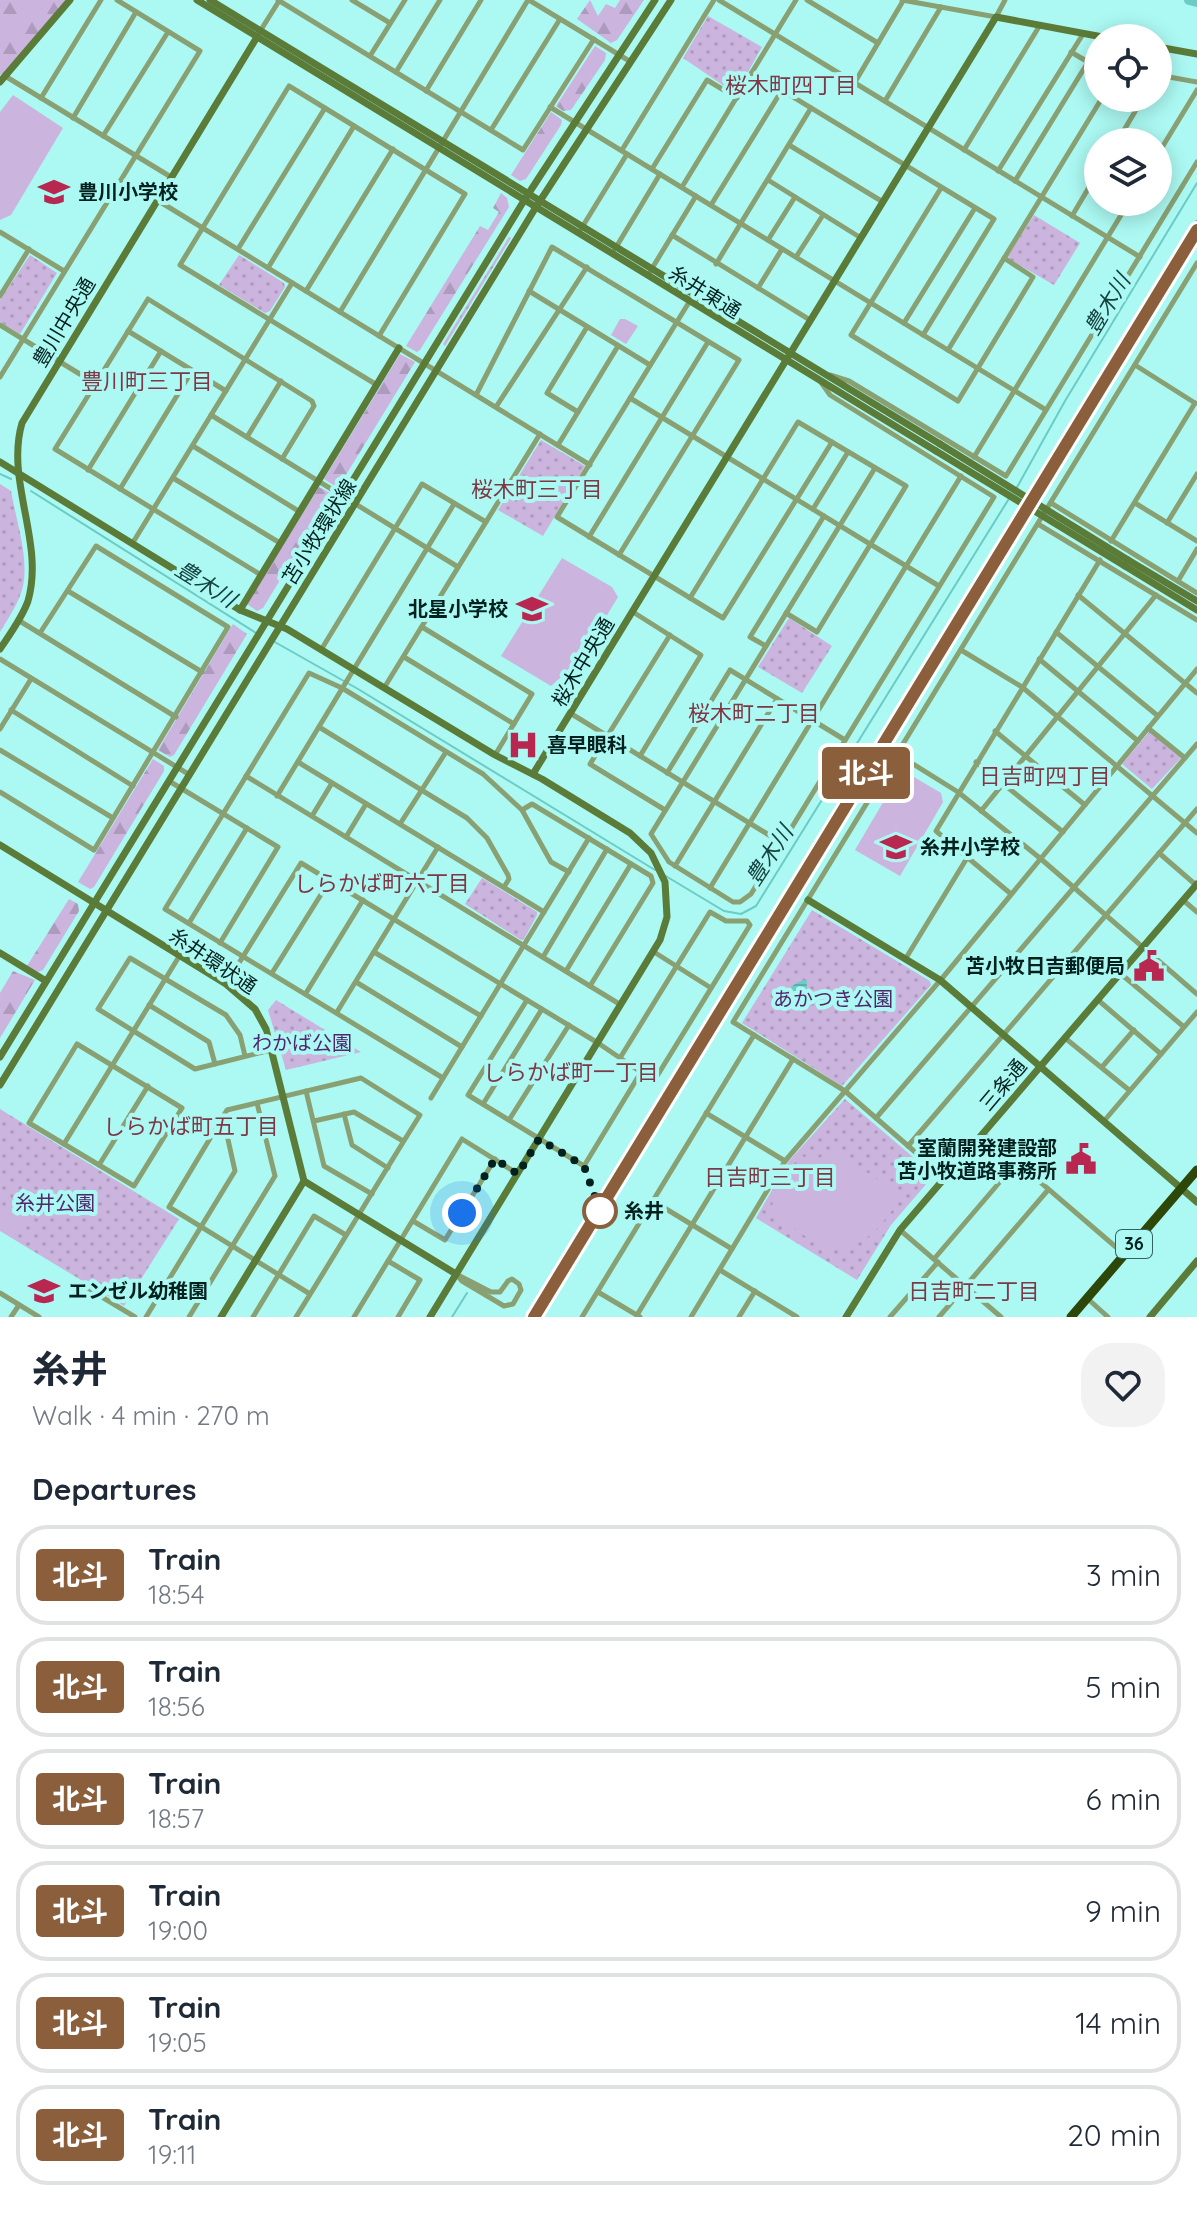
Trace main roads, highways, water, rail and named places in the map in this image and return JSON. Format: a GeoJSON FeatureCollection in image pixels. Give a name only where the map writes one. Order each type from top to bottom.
{"type":"FeatureCollection","features":[{"type":"Feature","properties":{"kind":"highway","name":"36"},"geometry":{"type":"LineString","coordinates":[[1071,1317],[1197,1170]]}},
{"type":"Feature","properties":{"kind":"water"},"geometry":{"type":"Polygon","coordinates":[[[807,980],[806,999],[799,993],[784,996],[794,985],[807,980]]]}},
{"type":"Feature","properties":{"kind":"waterway"},"geometry":{"type":"LineString","coordinates":[[1189,0],[1197,2]]}},
{"type":"Feature","properties":{"kind":"waterway","name":"豊木川"},"geometry":{"type":"LineString","coordinates":[[1016,489],[1065,401],[1197,183]]}},
{"type":"Feature","properties":{"kind":"waterway","name":"豊木川"},"geometry":{"type":"LineString","coordinates":[[0,474],[11,479]]}},
{"type":"Feature","properties":{"kind":"waterway","name":"豊木川"},"geometry":{"type":"LineString","coordinates":[[31,491],[256,633]]}},
{"type":"Feature","properties":{"kind":"waterway","name":"豊木川"},"geometry":{"type":"LineString","coordinates":[[664,875],[724,911],[741,914],[756,906],[1010,497]]}},
{"type":"Feature","properties":{"kind":"waterway","name":"豊木川"},"geometry":{"type":"LineString","coordinates":[[273,641],[358,689],[655,870]]}},
{"type":"Feature","properties":{"kind":"waterway"},"geometry":{"type":"LineString","coordinates":[[452,1317],[467,1293]]}},
{"type":"Feature","properties":{"kind":"railway"},"geometry":{"type":"LineString","coordinates":[[531,1317],[1197,223]]}},
{"type":"Feature","properties":{"kind":"train","name":"北斗"},"geometry":{"type":"LineString","coordinates":[[534,1317],[1197,230]]}},
{"type":"Feature","properties":{"kind":"place","name":"豊川小学校"},"geometry":{"type":"Point","coordinates":[54,192]}},
{"type":"Feature","properties":{"kind":"place","name":"北星小学校"},"geometry":{"type":"Point","coordinates":[532,609]}},
{"type":"Feature","properties":{"kind":"place","name":"喜早眼科"},"geometry":{"type":"Point","coordinates":[523,745]}},
{"type":"Feature","properties":{"kind":"place","name":"糸井小学校"},"geometry":{"type":"Point","coordinates":[896,847]}},
{"type":"Feature","properties":{"kind":"place","name":"苫小牧日吉郵便局"},"geometry":{"type":"Point","coordinates":[1149,966]}},
{"type":"Feature","properties":{"kind":"place","name":"室蘭開発建設部 苫小牧道路事務所"},"geometry":{"type":"Point","coordinates":[1081,1159]}},
{"type":"Feature","properties":{"kind":"place","name":"糸井"},"geometry":{"type":"Point","coordinates":[600,1211]}},
{"type":"Feature","properties":{"kind":"place","name":"エンゼル幼稚園"},"geometry":{"type":"Point","coordinates":[44,1291]}},
{"type":"Feature","properties":{"kind":"district","name":"桜木町四丁目"},"geometry":{"type":"Point","coordinates":[791,85]}},
{"type":"Feature","properties":{"kind":"district","name":"豊川町三丁目"},"geometry":{"type":"Point","coordinates":[147,381]}},
{"type":"Feature","properties":{"kind":"district","name":"桜木町三丁目"},"geometry":{"type":"Point","coordinates":[537,489]}},
{"type":"Feature","properties":{"kind":"district","name":"桜木町二丁目"},"geometry":{"type":"Point","coordinates":[754,713]}},
{"type":"Feature","properties":{"kind":"district","name":"日吉町四丁目"},"geometry":{"type":"Point","coordinates":[1045,776]}},
{"type":"Feature","properties":{"kind":"district","name":"しらかば町六丁目"},"geometry":{"type":"Point","coordinates":[382,883]}},
{"type":"Feature","properties":{"kind":"district","name":"しらかば町一丁目"},"geometry":{"type":"Point","coordinates":[571,1072]}},
{"type":"Feature","properties":{"kind":"district","name":"しらかば町五丁目"},"geometry":{"type":"Point","coordinates":[191,1126]}},
{"type":"Feature","properties":{"kind":"district","name":"日吉町三丁目"},"geometry":{"type":"Point","coordinates":[770,1177]}},
{"type":"Feature","properties":{"kind":"district","name":"日吉町二丁目"},"geometry":{"type":"Point","coordinates":[974,1291]}},
{"type":"Feature","properties":{"kind":"park label","name":"あかつき公園"},"geometry":{"type":"Point","coordinates":[833,999]}},
{"type":"Feature","properties":{"kind":"park label","name":"わかば公園"},"geometry":{"type":"Point","coordinates":[302,1043]}},
{"type":"Feature","properties":{"kind":"park label","name":"糸井公園"},"geometry":{"type":"Point","coordinates":[55,1203]}}]}
